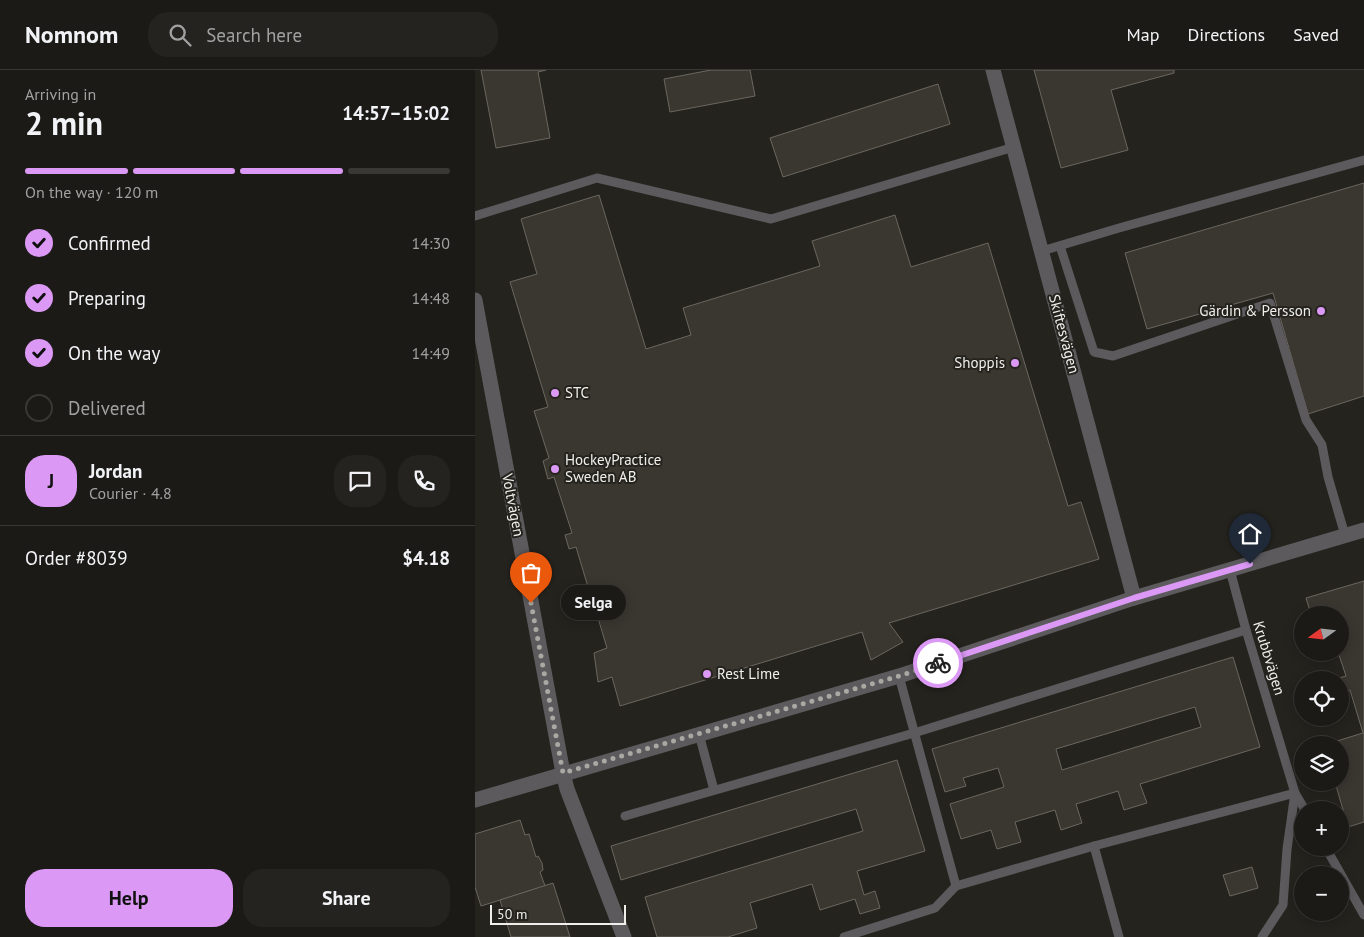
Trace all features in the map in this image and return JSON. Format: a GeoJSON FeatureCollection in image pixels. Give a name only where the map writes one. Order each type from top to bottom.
{"type":"FeatureCollection","features":[{"type":"Feature","properties":{"kind":"street","name":"Skiftesvägen"},"geometry":{"type":"LineString","coordinates":[[993,70],[1134,598]]}},
{"type":"Feature","properties":{"kind":"street","name":"Voltvägen"},"geometry":{"type":"LineString","coordinates":[[475,300],[563,773],[567,789],[624,937]]}},
{"type":"Feature","properties":{"kind":"street"},"geometry":{"type":"LineString","coordinates":[[475,800],[899,676],[1134,598],[1364,530]]}},
{"type":"Feature","properties":{"kind":"lane"},"geometry":{"type":"LineString","coordinates":[[475,216],[597,178],[771,219],[1014,147]]}},
{"type":"Feature","properties":{"kind":"lane"},"geometry":{"type":"LineString","coordinates":[[1042,251],[1364,160]]}},
{"type":"Feature","properties":{"kind":"lane"},"geometry":{"type":"LineString","coordinates":[[1060,246],[1094,352],[1113,356],[1270,303],[1306,420],[1322,445],[1328,477],[1345,535]]}},
{"type":"Feature","properties":{"kind":"lane","name":"Krubbvägen"},"geometry":{"type":"LineString","coordinates":[[1231,570],[1246,630],[1295,793],[1300,801]]}},
{"type":"Feature","properties":{"kind":"lane"},"geometry":{"type":"LineString","coordinates":[[625,816],[914,733],[1246,630]]}},
{"type":"Feature","properties":{"kind":"lane"},"geometry":{"type":"LineString","coordinates":[[899,676],[956,886]]}},
{"type":"Feature","properties":{"kind":"lane"},"geometry":{"type":"LineString","coordinates":[[699,734],[714,790]]}},
{"type":"Feature","properties":{"kind":"lane"},"geometry":{"type":"LineString","coordinates":[[845,937],[935,908],[956,886],[1094,846],[1295,793],[1287,848],[1283,905],[1262,937]]}},
{"type":"Feature","properties":{"kind":"lane"},"geometry":{"type":"LineString","coordinates":[[1094,846],[1119,937]]}},
{"type":"Feature","properties":{"kind":"lane"},"geometry":{"type":"LineString","coordinates":[[1331,856],[1364,915]]}},
{"type":"Feature","properties":{"kind":"building"},"geometry":{"type":"Polygon","coordinates":[[[481,70],[546,70],[538,72],[550,138],[496,148],[481,70]]]}},
{"type":"Feature","properties":{"kind":"building"},"geometry":{"type":"Polygon","coordinates":[[[711,70],[750,70],[755,96],[670,112],[664,79],[711,70]]]}},
{"type":"Feature","properties":{"kind":"building"},"geometry":{"type":"Polygon","coordinates":[[[1034,70],[1174,70],[1174,73],[1111,90],[1128,150],[1061,168],[1034,70]]]}},
{"type":"Feature","properties":{"kind":"building"},"geometry":{"type":"Polygon","coordinates":[[[938,84],[950,124],[783,177],[770,138],[938,84]]]}},
{"type":"Feature","properties":{"kind":"building","name":"Gärdin & Persson"},"geometry":{"type":"Polygon","coordinates":[[[1364,183],[1364,396],[1308,414],[1273,293],[1147,329],[1125,253],[1364,183]]]}},
{"type":"Feature","properties":{"kind":"building"},"geometry":{"type":"Polygon","coordinates":[[[599,195],[646,349],[691,335],[683,308],[820,266],[812,241],[895,215],[911,267],[988,243],[1068,506],[1081,502],[1099,559],[889,623],[903,642],[871,660],[862,632],[620,706],[612,677],[598,682],[594,653],[607,648],[595,608],[586,607],[581,594],[588,587],[576,547],[569,549],[565,535],[572,533],[554,477],[548,479],[543,461],[549,458],[534,411],[548,407],[510,282],[537,274],[521,219],[599,195]]]}},
{"type":"Feature","properties":{"kind":"building"},"geometry":{"type":"Polygon","coordinates":[[[1364,581],[1364,822],[1349,827],[1349,801],[1340,801],[1338,791],[1349,791],[1349,737],[1363,733],[1349,690],[1349,671],[1344,671],[1341,661],[1349,661],[1349,606],[1308,606],[1306,598],[1364,581]]]}},
{"type":"Feature","properties":{"kind":"building"},"geometry":{"type":"Polygon","coordinates":[[[1233,657],[1260,747],[1140,784],[1147,803],[1124,810],[1118,791],[1076,804],[1082,823],[1061,830],[1055,810],[1015,822],[1021,842],[997,849],[991,830],[961,839],[950,804],[1004,787],[998,768],[963,778],[966,786],[945,792],[932,749],[1233,657]],[[1195,707],[1056,749],[1062,770],[1201,727],[1195,707]]]}},
{"type":"Feature","properties":{"kind":"building"},"geometry":{"type":"Polygon","coordinates":[[[897,760],[925,851],[857,871],[864,895],[875,891],[880,908],[860,914],[855,899],[820,910],[812,884],[750,903],[757,928],[728,937],[657,937],[645,897],[863,831],[856,809],[621,880],[611,846],[897,760]]]}},
{"type":"Feature","properties":{"kind":"building"},"geometry":{"type":"Polygon","coordinates":[[[520,820],[525,835],[529,834],[536,857],[538,856],[542,863],[543,870],[540,872],[545,886],[481,906],[475,887],[475,834],[520,820]]]}},
{"type":"Feature","properties":{"kind":"building"},"geometry":{"type":"Polygon","coordinates":[[[1252,867],[1258,888],[1230,896],[1223,875],[1252,867]]]}},
{"type":"Feature","properties":{"kind":"building"},"geometry":{"type":"Polygon","coordinates":[[[553,883],[570,937],[511,937],[500,900],[553,883]]]}},
{"type":"Feature","properties":{"kind":"way so far"},"geometry":{"type":"LineString","coordinates":[[531,603],[563,773],[938,663]]}},
{"type":"Feature","properties":{"kind":"place","name":"Gärdin & Persson"},"geometry":{"type":"Point","coordinates":[1321,311]}},
{"type":"Feature","properties":{"kind":"place","name":"Shoppis"},"geometry":{"type":"Point","coordinates":[1015,363]}},
{"type":"Feature","properties":{"kind":"place","name":"STC"},"geometry":{"type":"Point","coordinates":[555,393]}},
{"type":"Feature","properties":{"kind":"place","name":"HockeyPractice Sweden AB"},"geometry":{"type":"Point","coordinates":[555,469]}},
{"type":"Feature","properties":{"kind":"place","name":"Selga"},"geometry":{"type":"Point","coordinates":[531,603]}},
{"type":"Feature","properties":{"kind":"place","name":"Rest Lime"},"geometry":{"type":"Point","coordinates":[707,674]}},
{"type":"Feature","properties":{"kind":"route"},"geometry":{"type":"LineString","coordinates":[[938,663],[1134,598],[1250,564]]}}]}
